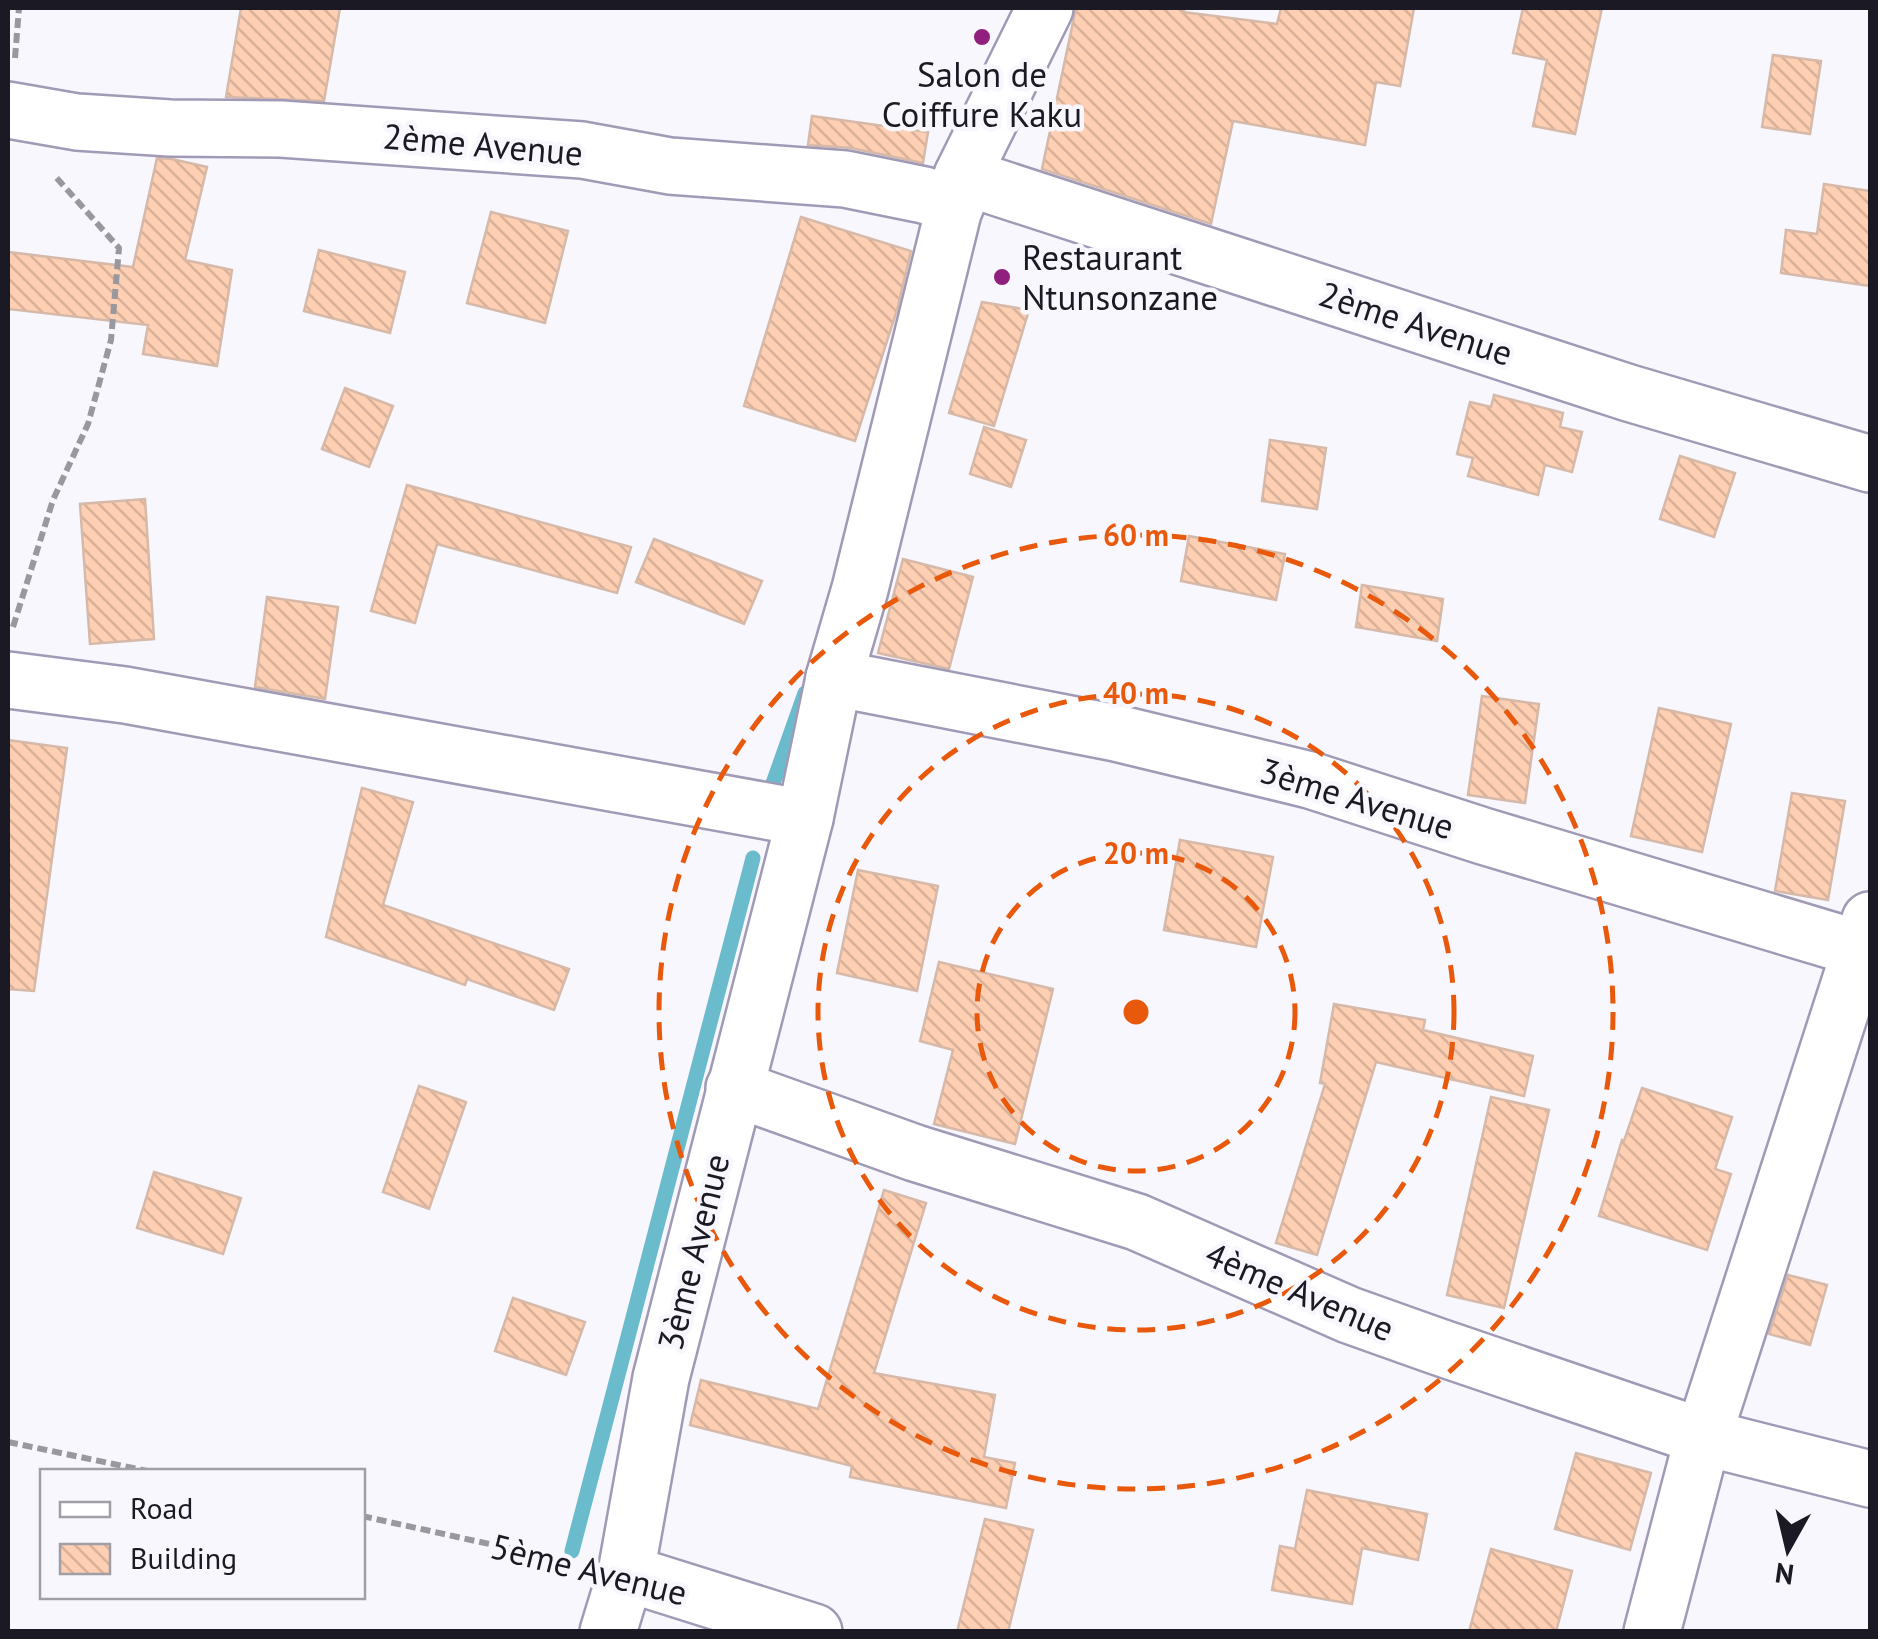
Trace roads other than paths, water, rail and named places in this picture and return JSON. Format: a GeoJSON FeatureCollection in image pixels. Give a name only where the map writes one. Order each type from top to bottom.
{"type":"FeatureCollection","features":[{"type":"Feature","properties":{"kind":"street","name":"3ème Avenue"},"geometry":{"type":"LineString","coordinates":[[608,1632],[626,1574],[662,1378],[959,190],[1045,8]]}},
{"type":"Feature","properties":{"kind":"street","name":"2ème Avenue"},"geometry":{"type":"LineString","coordinates":[[17,112],[77,122],[281,129],[582,150],[670,166],[845,179],[924,195],[959,190],[1870,464]]}},
{"type":"Feature","properties":{"kind":"street","name":"3ème Avenue"},"geometry":{"type":"LineString","coordinates":[[834,678],[1116,734],[1310,780],[1483,836],[1868,941]]}},
{"type":"Feature","properties":{"kind":"street"},"geometry":{"type":"LineString","coordinates":[[8,680],[125,694],[805,818]]}},
{"type":"Feature","properties":{"kind":"street"},"geometry":{"type":"LineString","coordinates":[[1652,1632],[1703,1437],[1868,941]]}},
{"type":"Feature","properties":{"kind":"street","name":"4ème Avenue"},"geometry":{"type":"LineString","coordinates":[[734,1088],[915,1154],[1138,1222],[1349,1315],[1703,1437],[1870,1478]]}},
{"type":"Feature","properties":{"kind":"street","name":"5ème Avenue"},"geometry":{"type":"LineString","coordinates":[[626,1574],[814,1632]]}},
{"type":"Feature","properties":{"kind":"waterway"},"geometry":{"type":"LineString","coordinates":[[766,803],[805,693]]}},
{"type":"Feature","properties":{"kind":"waterway"},"geometry":{"type":"LineString","coordinates":[[572,1551],[753,858]]}},
{"type":"Feature","properties":{"kind":"place","name":"Salon de Coiffure Kaku"},"geometry":{"type":"Point","coordinates":[982,37]}},
{"type":"Feature","properties":{"kind":"place","name":"Restaurant Ntunsonzane"},"geometry":{"type":"Point","coordinates":[1002,277]}}]}
